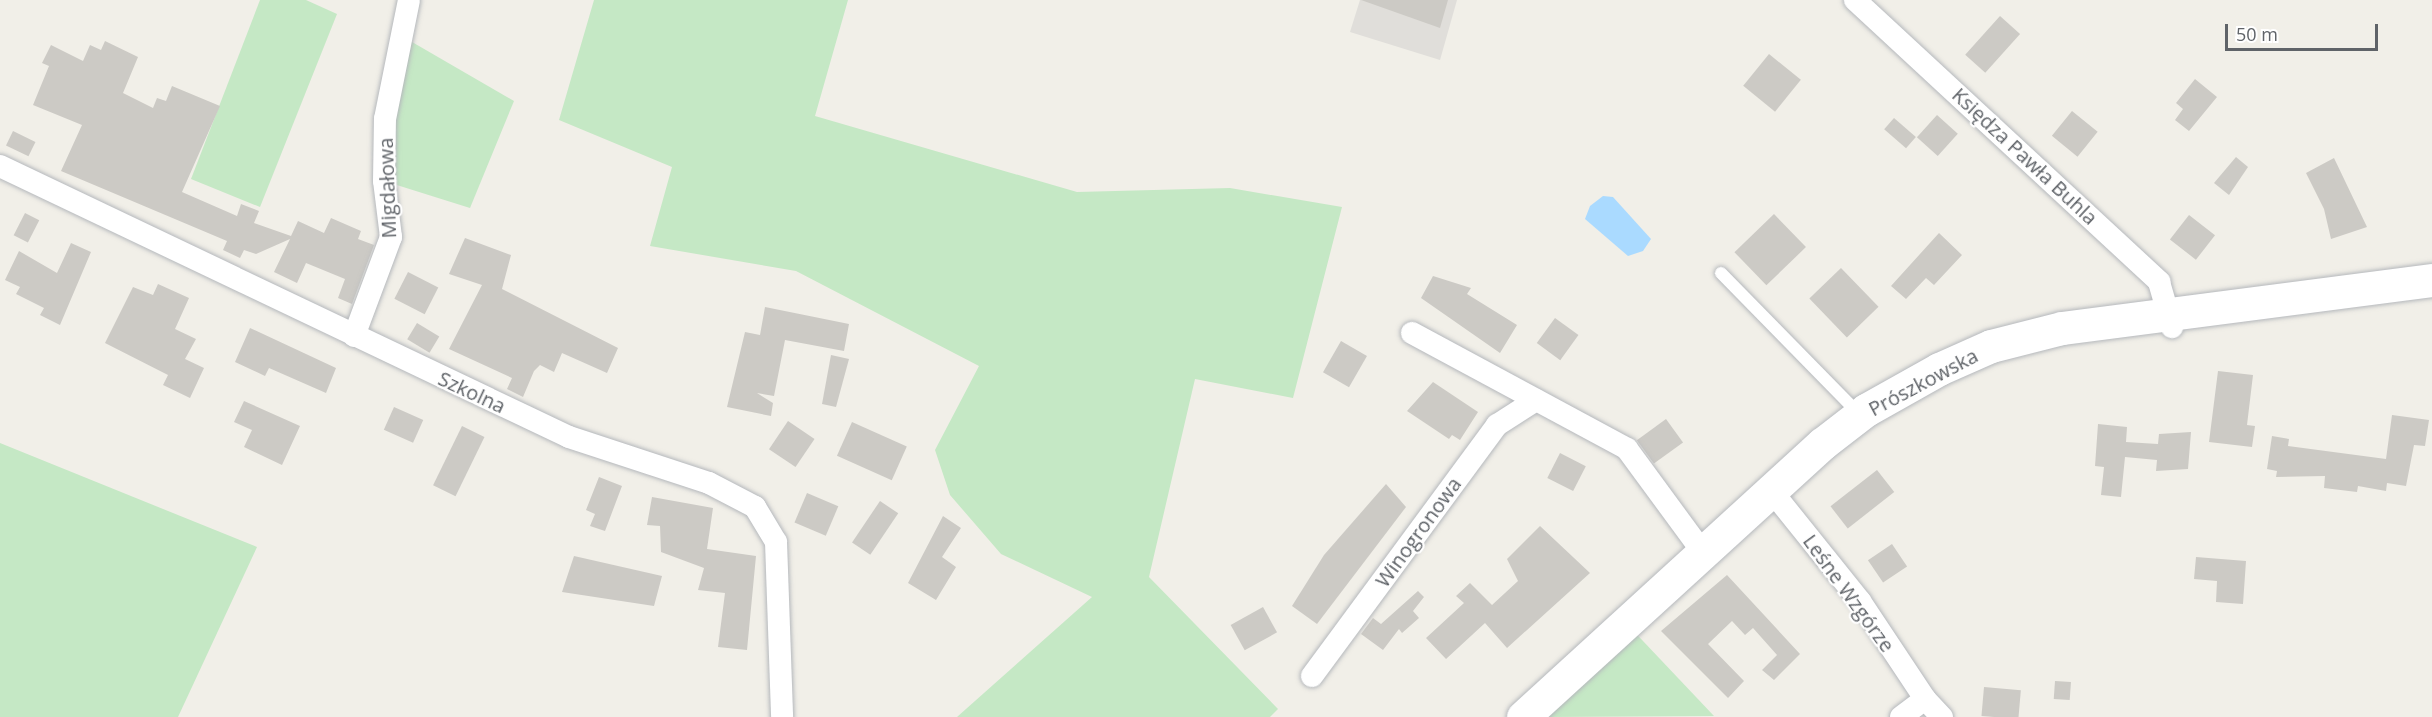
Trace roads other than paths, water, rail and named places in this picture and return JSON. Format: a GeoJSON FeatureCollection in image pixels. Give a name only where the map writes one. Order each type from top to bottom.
{"type":"FeatureCollection","features":[{"type":"Feature","properties":{"kind":"main road","name":"Prószkowska"},"geometry":{"type":"LineString","coordinates":[[1523,717],[1770,489],[1860,415],[1991,346],[2062,328],[2170,319],[2432,280]]}},
{"type":"Feature","properties":{"kind":"street","name":"Migdałowa"},"geometry":{"type":"LineString","coordinates":[[354,336],[391,237],[385,200],[385,119],[409,0]]}},
{"type":"Feature","properties":{"kind":"street","name":"Księdza Pawła Buhla"},"geometry":{"type":"LineString","coordinates":[[1855,0],[2159,282],[2170,319]]}},
{"type":"Feature","properties":{"kind":"street","name":"Szkolna"},"geometry":{"type":"LineString","coordinates":[[0,166],[569,437],[709,483],[755,507],[776,542],[782,717]]}},
{"type":"Feature","properties":{"kind":"street"},"geometry":{"type":"LineString","coordinates":[[1412,333],[1627,449],[1702,551]]}},
{"type":"Feature","properties":{"kind":"street","name":"Winogronowa"},"geometry":{"type":"LineString","coordinates":[[1312,676],[1497,425],[1536,400]]}},
{"type":"Feature","properties":{"kind":"street","name":"Leśne Wzgórze"},"geometry":{"type":"LineString","coordinates":[[1770,489],[1860,601],[1924,699],[1942,717]]}},
{"type":"Feature","properties":{"kind":"street"},"geometry":{"type":"LineString","coordinates":[[1901,717],[1924,699]]}},
{"type":"Feature","properties":{"kind":"lane"},"geometry":{"type":"LineString","coordinates":[[1721,273],[1860,415]]}},
{"type":"Feature","properties":{"kind":"water"},"geometry":{"type":"Polygon","coordinates":[[[1603,196],[1613,197],[1651,239],[1643,251],[1628,256],[1585,219],[1590,206],[1603,196]]]}}]}
